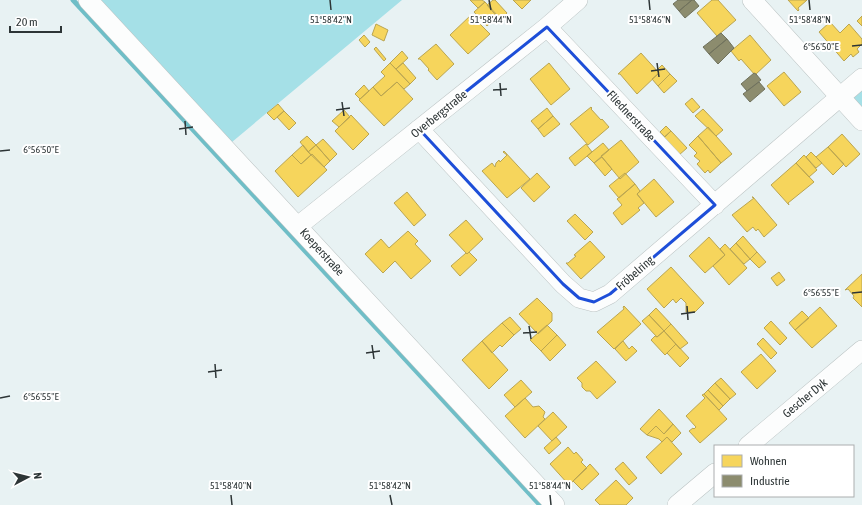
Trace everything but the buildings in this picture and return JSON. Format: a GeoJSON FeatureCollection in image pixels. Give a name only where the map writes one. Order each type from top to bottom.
{"type":"FeatureCollection","features":[{"type":"Feature","properties":{"kind":"street","name":"Koeperstraße"},"geometry":{"type":"LineString","coordinates":[[88,0],[555,505]]}},
{"type":"Feature","properties":{"kind":"street","name":"Overbergstraße"},"geometry":{"type":"LineString","coordinates":[[298,226],[547,27],[578,0]]}},
{"type":"Feature","properties":{"kind":"street"},"geometry":{"type":"LineString","coordinates":[[752,0],[862,121]]}},
{"type":"Feature","properties":{"kind":"street","name":"Fliednerstraße"},"geometry":{"type":"LineString","coordinates":[[547,27],[715,204]]}},
{"type":"Feature","properties":{"kind":"street","name":"Fröbelring"},"geometry":{"type":"LineString","coordinates":[[419,129],[563,284],[579,298],[594,302],[610,294],[862,78]]}},
{"type":"Feature","properties":{"kind":"street","name":"Gescher Dyk"},"geometry":{"type":"LineString","coordinates":[[749,445],[862,350]]}},
{"type":"Feature","properties":{"kind":"street"},"geometry":{"type":"LineString","coordinates":[[677,505],[714,474]]}},
{"type":"Feature","properties":{"kind":"highlighted area"},"geometry":{"type":"Polygon","coordinates":[[[547,27],[715,205],[610,294],[594,302],[579,298],[563,284],[419,129],[547,27]]]}},
{"type":"Feature","properties":{"kind":"shaded area"},"geometry":{"type":"Polygon","coordinates":[[[99,0],[402,0],[232,142],[99,0]]]}},
{"type":"Feature","properties":{"kind":"shaded area"},"geometry":{"type":"Polygon","coordinates":[[[862,90],[862,107],[853,98],[862,90]]]}},
{"type":"Feature","properties":{"kind":"waterway"},"geometry":{"type":"LineString","coordinates":[[73,0],[540,505]]}}]}
